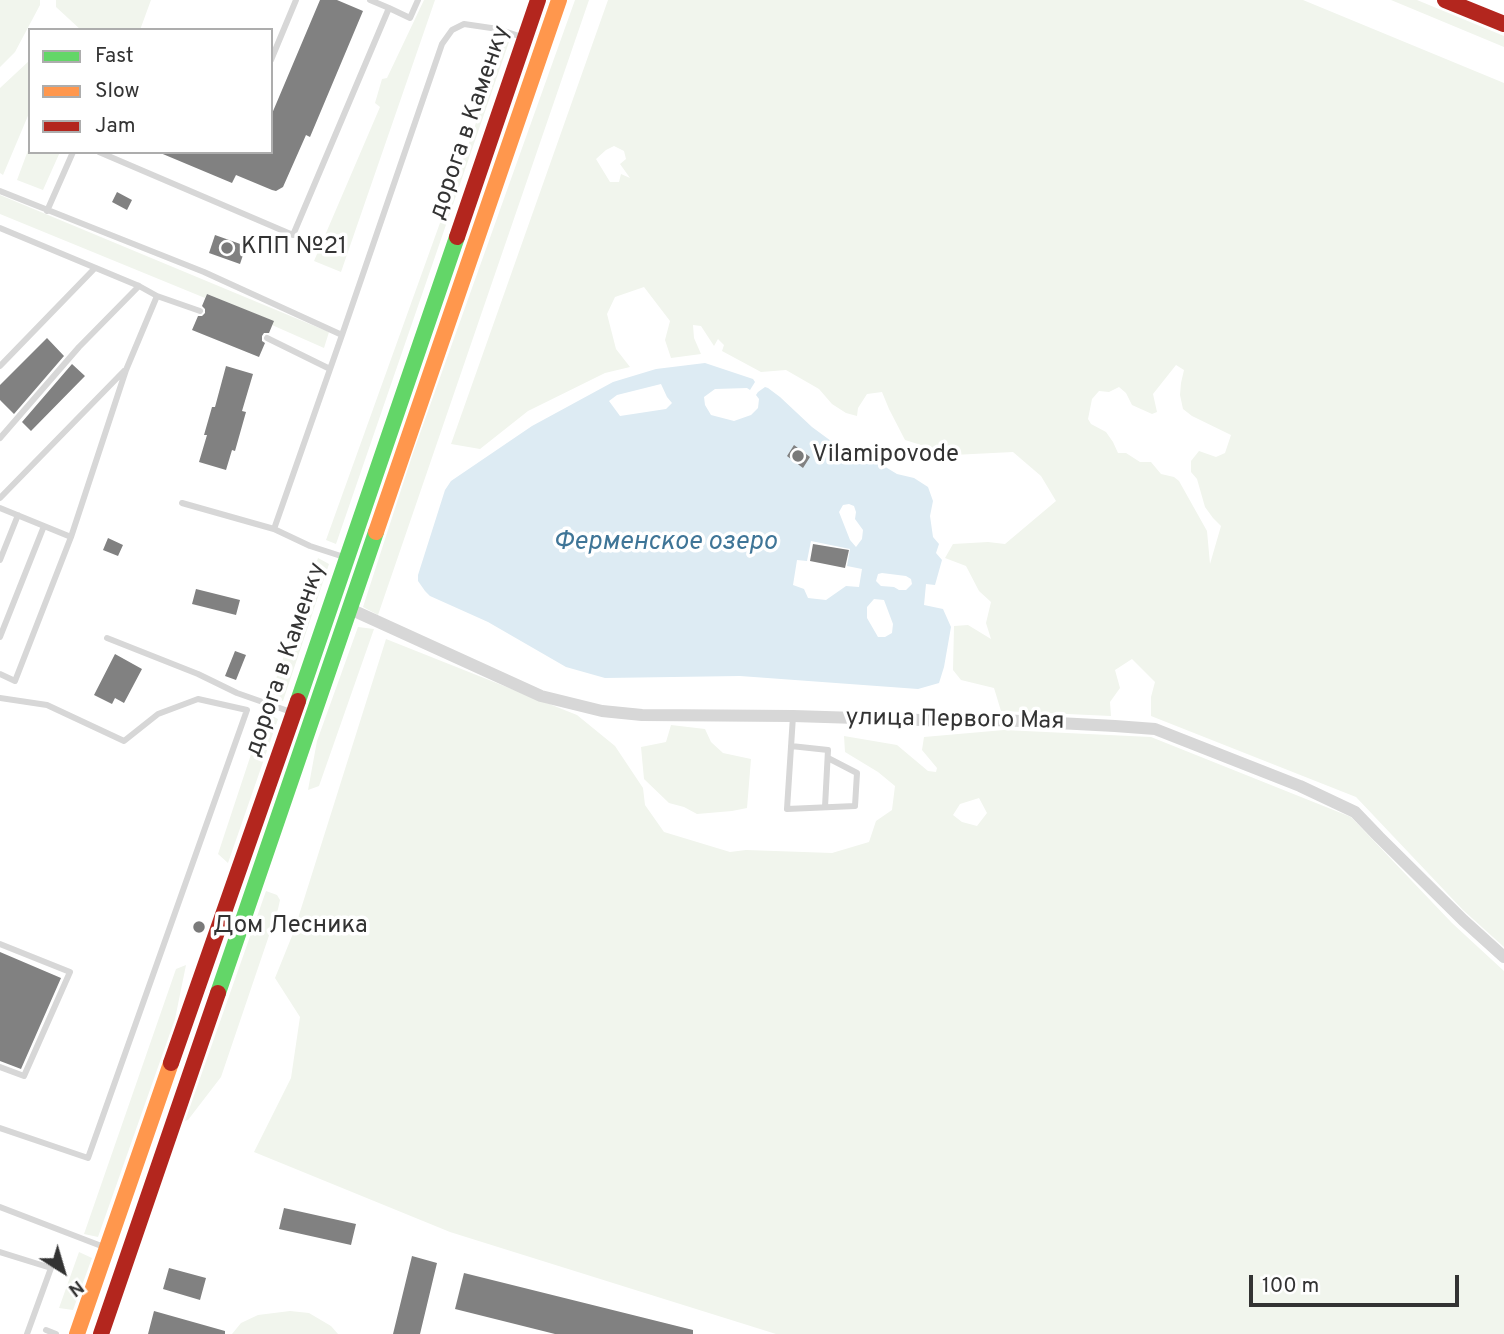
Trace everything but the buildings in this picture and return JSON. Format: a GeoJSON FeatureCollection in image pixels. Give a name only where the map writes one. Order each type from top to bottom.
{"type":"FeatureCollection","features":[{"type":"Feature","properties":{"kind":"main road","name":"дорога в Каменку"},"geometry":{"type":"LineString","coordinates":[[77,1334],[294,713],[538,0]]}},
{"type":"Feature","properties":{"kind":"main road","name":"дорога в Каменку"},"geometry":{"type":"LineString","coordinates":[[101,1334],[559,0]]}},
{"type":"Feature","properties":{"kind":"main road"},"geometry":{"type":"LineString","coordinates":[[1445,0],[1504,24]]}},
{"type":"Feature","properties":{"kind":"street","name":"улица Первого Мая"},"geometry":{"type":"LineString","coordinates":[[350,609],[541,695],[602,711],[642,715],[1001,720],[1155,729],[1300,786],[1355,812],[1504,957]]}},
{"type":"Feature","properties":{"kind":"lane"},"geometry":{"type":"LineString","coordinates":[[273,55],[296,0]]}},
{"type":"Feature","properties":{"kind":"lane"},"geometry":{"type":"LineString","coordinates":[[370,0],[410,18],[418,0]]}},
{"type":"Feature","properties":{"kind":"lane"},"geometry":{"type":"LineString","coordinates":[[104,154],[293,235],[389,8]]}},
{"type":"Feature","properties":{"kind":"lane"},"geometry":{"type":"LineString","coordinates":[[274,529],[442,44],[452,30],[464,24],[498,29],[524,37]]}},
{"type":"Feature","properties":{"kind":"lane"},"geometry":{"type":"LineString","coordinates":[[47,211],[72,154]]}},
{"type":"Feature","properties":{"kind":"lane"},"geometry":{"type":"LineString","coordinates":[[0,191],[204,272],[342,335]]}},
{"type":"Feature","properties":{"kind":"lane"},"geometry":{"type":"LineString","coordinates":[[0,228],[157,296],[200,311]]}},
{"type":"Feature","properties":{"kind":"lane"},"geometry":{"type":"LineString","coordinates":[[0,366],[95,268]]}},
{"type":"Feature","properties":{"kind":"lane"},"geometry":{"type":"LineString","coordinates":[[0,438],[79,346],[139,286]]}},
{"type":"Feature","properties":{"kind":"lane"},"geometry":{"type":"LineString","coordinates":[[0,674],[15,681],[71,537],[126,370],[157,296]]}},
{"type":"Feature","properties":{"kind":"lane"},"geometry":{"type":"LineString","coordinates":[[267,338],[330,369]]}},
{"type":"Feature","properties":{"kind":"lane"},"geometry":{"type":"LineString","coordinates":[[0,498],[126,370]]}},
{"type":"Feature","properties":{"kind":"lane"},"geometry":{"type":"LineString","coordinates":[[182,503],[274,529],[310,546],[346,558]]}},
{"type":"Feature","properties":{"kind":"lane"},"geometry":{"type":"LineString","coordinates":[[0,508],[71,537]]}},
{"type":"Feature","properties":{"kind":"lane"},"geometry":{"type":"LineString","coordinates":[[0,560],[18,515]]}},
{"type":"Feature","properties":{"kind":"lane"},"geometry":{"type":"LineString","coordinates":[[0,637],[44,526]]}},
{"type":"Feature","properties":{"kind":"lane"},"geometry":{"type":"LineString","coordinates":[[107,638],[198,674],[237,693],[294,713]]}},
{"type":"Feature","properties":{"kind":"lane"},"geometry":{"type":"LineString","coordinates":[[0,698],[47,705],[124,741],[158,714],[198,699],[247,710],[88,1158],[0,1128]]}},
{"type":"Feature","properties":{"kind":"lane"},"geometry":{"type":"LineString","coordinates":[[793,716],[787,809],[855,806],[857,773],[828,758]]}},
{"type":"Feature","properties":{"kind":"lane"},"geometry":{"type":"LineString","coordinates":[[791,746],[828,750],[825,807]]}},
{"type":"Feature","properties":{"kind":"lane"},"geometry":{"type":"LineString","coordinates":[[0,944],[70,972],[24,1076],[0,1067]]}},
{"type":"Feature","properties":{"kind":"lane"},"geometry":{"type":"LineString","coordinates":[[0,1207],[106,1248]]}},
{"type":"Feature","properties":{"kind":"lane"},"geometry":{"type":"LineString","coordinates":[[0,1252],[51,1268],[27,1334]]}},
{"type":"Feature","properties":{"kind":"lane"},"geometry":{"type":"LineString","coordinates":[[46,1330],[56,1334]]}},
{"type":"Feature","properties":{"kind":"shaded area"},"geometry":{"type":"Polygon","coordinates":[[[0,0],[40,0],[40,5],[15,52],[0,67],[0,0]]]}},
{"type":"Feature","properties":{"kind":"shaded area"},"geometry":{"type":"Polygon","coordinates":[[[56,0],[151,0],[141,28],[79,28],[56,7],[56,0]]]}},
{"type":"Feature","properties":{"kind":"shaded area"},"geometry":{"type":"Polygon","coordinates":[[[424,0],[435,0],[341,272],[314,261],[380,107],[375,103],[382,79],[387,78],[424,0]]]}},
{"type":"Feature","properties":{"kind":"shaded area"},"geometry":{"type":"Polygon","coordinates":[[[575,0],[589,0],[378,615],[363,607],[413,453],[575,0]]]}},
{"type":"Feature","properties":{"kind":"shaded area"},"geometry":{"type":"Polygon","coordinates":[[[608,0],[1303,0],[1504,83],[1504,947],[1463,910],[1356,797],[1151,716],[1151,697],[1155,682],[1132,659],[1115,670],[1120,688],[1110,702],[1111,716],[1001,711],[994,688],[961,680],[953,670],[954,626],[968,625],[991,639],[986,623],[991,602],[979,591],[966,566],[945,558],[953,544],[1005,544],[1056,501],[1041,476],[1013,452],[953,455],[905,440],[882,392],[867,394],[858,408],[857,416],[846,413],[832,404],[819,389],[786,370],[761,372],[722,351],[724,345],[718,339],[714,346],[701,326],[693,325],[694,338],[701,354],[671,358],[665,340],[670,321],[644,287],[615,297],[607,314],[616,349],[630,367],[605,373],[528,411],[480,449],[451,444],[608,0]],[[614,146],[596,159],[610,182],[619,182],[621,174],[630,178],[620,164],[626,159],[624,151],[614,146]],[[1176,365],[1153,394],[1157,412],[1152,414],[1132,405],[1126,393],[1119,387],[1109,392],[1099,391],[1092,399],[1088,419],[1091,424],[1106,432],[1118,453],[1126,453],[1140,462],[1151,462],[1161,474],[1179,481],[1207,531],[1210,564],[1221,526],[1205,507],[1197,479],[1191,472],[1191,461],[1199,451],[1216,457],[1225,453],[1231,435],[1183,409],[1180,395],[1184,370],[1176,365]]]}},
{"type":"Feature","properties":{"kind":"shaded area"},"geometry":{"type":"Polygon","coordinates":[[[1391,0],[1417,0],[1504,36],[1504,47],[1391,0]]]}},
{"type":"Feature","properties":{"kind":"shaded area"},"geometry":{"type":"Polygon","coordinates":[[[505,42],[509,42],[336,544],[326,540],[505,42]]]}},
{"type":"Feature","properties":{"kind":"shaded area"},"geometry":{"type":"Polygon","coordinates":[[[28,62],[28,116],[3,175],[0,173],[0,88],[28,62]]]}},
{"type":"Feature","properties":{"kind":"shaded area"},"geometry":{"type":"Polygon","coordinates":[[[28,150],[28,154],[59,154],[43,190],[17,180],[28,150]]]}},
{"type":"Feature","properties":{"kind":"shaded area"},"geometry":{"type":"Polygon","coordinates":[[[0,195],[329,332],[324,348],[272,325],[273,321],[207,294],[205,298],[0,214],[0,195]]]}},
{"type":"Feature","properties":{"kind":"shaded area"},"geometry":{"type":"Polygon","coordinates":[[[318,558],[329,564],[283,701],[269,699],[318,558]]]}},
{"type":"Feature","properties":{"kind":"shaded area"},"geometry":{"type":"Polygon","coordinates":[[[358,627],[374,629],[319,786],[308,790],[317,741],[358,627]]]}},
{"type":"Feature","properties":{"kind":"shaded area"},"geometry":{"type":"Polygon","coordinates":[[[386,639],[577,715],[615,746],[643,788],[645,805],[664,832],[730,852],[746,850],[832,853],[869,842],[876,821],[892,810],[895,786],[845,752],[844,736],[897,745],[928,771],[936,772],[937,768],[922,750],[924,737],[1004,730],[1151,737],[1351,817],[1452,923],[1504,971],[1504,1334],[776,1334],[450,1232],[254,1152],[291,1078],[300,1017],[275,978],[294,931],[386,639]],[[979,798],[960,804],[953,815],[962,822],[977,826],[987,813],[979,798]]]}},
{"type":"Feature","properties":{"kind":"shaded area"},"geometry":{"type":"Polygon","coordinates":[[[265,712],[278,719],[228,863],[218,854],[265,712]]]}},
{"type":"Feature","properties":{"kind":"shaded area"},"geometry":{"type":"Polygon","coordinates":[[[671,725],[705,729],[711,742],[723,753],[751,759],[747,808],[697,814],[669,803],[644,779],[641,747],[666,742],[671,725]]]}},
{"type":"Feature","properties":{"kind":"shaded area"},"geometry":{"type":"Polygon","coordinates":[[[266,891],[277,895],[280,900],[278,909],[221,1077],[185,1121],[266,891]]]}},
{"type":"Feature","properties":{"kind":"shaded area"},"geometry":{"type":"Polygon","coordinates":[[[186,965],[175,1019],[98,1237],[84,1234],[176,969],[186,965]]]}},
{"type":"Feature","properties":{"kind":"shaded area"},"geometry":{"type":"Polygon","coordinates":[[[79,1252],[92,1258],[73,1310],[59,1308],[79,1252]]]}},
{"type":"Feature","properties":{"kind":"shaded area"},"geometry":{"type":"Polygon","coordinates":[[[290,1311],[309,1313],[331,1326],[338,1334],[232,1334],[241,1323],[258,1315],[290,1311]]]}},
{"type":"Feature","properties":{"kind":"water","name":"Ферменское озеро"},"geometry":{"type":"Polygon","coordinates":[[[705,363],[753,379],[755,382],[750,390],[715,389],[704,397],[711,415],[734,421],[751,415],[758,408],[759,399],[756,395],[765,387],[831,441],[869,457],[897,474],[914,478],[928,487],[933,501],[930,516],[933,537],[939,544],[936,553],[942,560],[935,585],[926,584],[924,605],[943,609],[951,627],[939,683],[918,689],[740,676],[605,678],[566,667],[488,622],[430,596],[425,591],[418,581],[418,575],[445,490],[451,481],[532,426],[613,382],[656,369],[705,363]],[[661,384],[617,395],[609,401],[620,416],[666,409],[672,403],[661,384]],[[843,505],[839,512],[850,540],[856,547],[862,539],[863,530],[855,519],[854,506],[843,505]],[[811,541],[807,561],[797,560],[793,585],[804,589],[808,598],[826,600],[846,586],[859,587],[862,569],[847,566],[850,549],[811,541]],[[882,573],[878,574],[876,581],[881,586],[899,590],[906,590],[912,584],[911,579],[906,576],[882,573]],[[874,599],[867,607],[867,618],[878,637],[892,633],[893,624],[884,600],[874,599]]]}},
{"type":"Feature","properties":{"kind":"traffic: fast"},"geometry":{"type":"LineString","coordinates":[[298,701],[457,237]]}},
{"type":"Feature","properties":{"kind":"traffic: fast"},"geometry":{"type":"LineString","coordinates":[[218,993],[376,532]]}},
{"type":"Feature","properties":{"kind":"traffic: slow"},"geometry":{"type":"LineString","coordinates":[[376,532],[559,0]]}},
{"type":"Feature","properties":{"kind":"traffic: slow"},"geometry":{"type":"LineString","coordinates":[[77,1334],[171,1063]]}},
{"type":"Feature","properties":{"kind":"traffic: jam"},"geometry":{"type":"LineString","coordinates":[[457,237],[538,0]]}},
{"type":"Feature","properties":{"kind":"traffic: jam"},"geometry":{"type":"LineString","coordinates":[[1445,0],[1504,24]]}},
{"type":"Feature","properties":{"kind":"traffic: jam"},"geometry":{"type":"LineString","coordinates":[[171,1063],[298,701]]}},
{"type":"Feature","properties":{"kind":"traffic: jam"},"geometry":{"type":"LineString","coordinates":[[101,1334],[218,993]]}},
{"type":"Feature","properties":{"kind":"place","name":"КПП №21"},"geometry":{"type":"Point","coordinates":[227,248]}},
{"type":"Feature","properties":{"kind":"place","name":"Vilamipovode"},"geometry":{"type":"Point","coordinates":[798,456]}},
{"type":"Feature","properties":{"kind":"place","name":"Дом Лесника"},"geometry":{"type":"Point","coordinates":[199,927]}}]}
